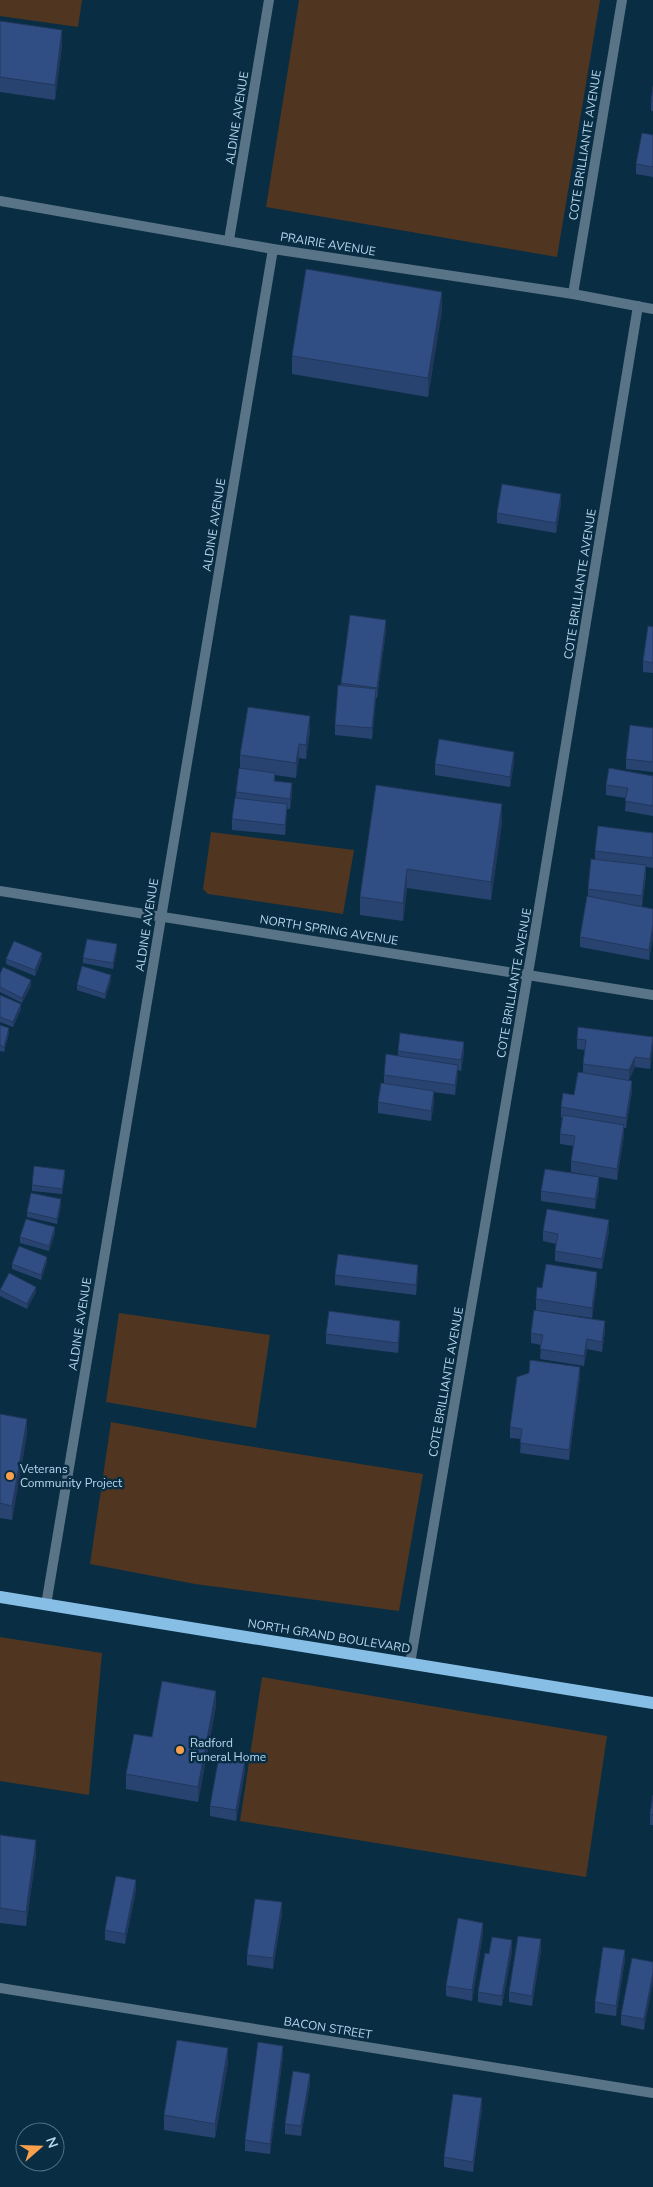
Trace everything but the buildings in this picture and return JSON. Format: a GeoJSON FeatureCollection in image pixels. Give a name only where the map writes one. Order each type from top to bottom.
{"type":"FeatureCollection","features":[{"type":"Feature","properties":{"kind":"main road","name":"NORTH GRAND BOULEVARD"},"geometry":{"type":"LineString","coordinates":[[0,1597],[653,1703]]}},
{"type":"Feature","properties":{"kind":"street","name":"ALDINE AVENUE"},"geometry":{"type":"LineString","coordinates":[[229,240],[269,0]]}},
{"type":"Feature","properties":{"kind":"street","name":"COTE BRILLIANTE AVENUE"},"geometry":{"type":"LineString","coordinates":[[573,294],[622,0]]}},
{"type":"Feature","properties":{"kind":"street","name":"PRAIRIE AVENUE"},"geometry":{"type":"LineString","coordinates":[[0,201],[273,249],[573,294],[653,309]]}},
{"type":"Feature","properties":{"kind":"street","name":"ALDINE AVENUE"},"geometry":{"type":"LineString","coordinates":[[46,1605],[273,249]]}},
{"type":"Feature","properties":{"kind":"street","name":"COTE BRILLIANTE AVENUE"},"geometry":{"type":"LineString","coordinates":[[410,1664],[528,975],[638,306]]}},
{"type":"Feature","properties":{"kind":"street","name":"NORTH SPRING AVENUE"},"geometry":{"type":"LineString","coordinates":[[0,891],[653,996]]}},
{"type":"Feature","properties":{"kind":"street","name":"BACON STREET"},"geometry":{"type":"LineString","coordinates":[[0,1988],[653,2093]]}},
{"type":"Feature","properties":{"kind":"shaded area"},"geometry":{"type":"Polygon","coordinates":[[[0,0],[82,0],[78,27],[0,16],[0,0]]]}},
{"type":"Feature","properties":{"kind":"shaded area"},"geometry":{"type":"Polygon","coordinates":[[[299,0],[600,0],[557,257],[266,207],[299,0]]]}},
{"type":"Feature","properties":{"kind":"shaded area"},"geometry":{"type":"Polygon","coordinates":[[[211,832],[354,850],[343,914],[208,894],[203,889],[211,832]]]}},
{"type":"Feature","properties":{"kind":"shaded area"},"geometry":{"type":"Polygon","coordinates":[[[119,1313],[270,1335],[256,1428],[106,1402],[119,1313]]]}},
{"type":"Feature","properties":{"kind":"shaded area"},"geometry":{"type":"Polygon","coordinates":[[[111,1422],[423,1474],[399,1611],[195,1584],[90,1564],[111,1422]]]}},
{"type":"Feature","properties":{"kind":"shaded area"},"geometry":{"type":"Polygon","coordinates":[[[0,1637],[102,1653],[89,1795],[0,1781],[0,1637]]]}},
{"type":"Feature","properties":{"kind":"shaded area"},"geometry":{"type":"Polygon","coordinates":[[[262,1677],[607,1736],[586,1877],[240,1821],[262,1677]]]}},
{"type":"Feature","properties":{"kind":"place","name":"Veterans Community Project"},"geometry":{"type":"Point","coordinates":[10,1476]}},
{"type":"Feature","properties":{"kind":"place","name":"Radford Funeral Home"},"geometry":{"type":"Point","coordinates":[180,1750]}}]}
